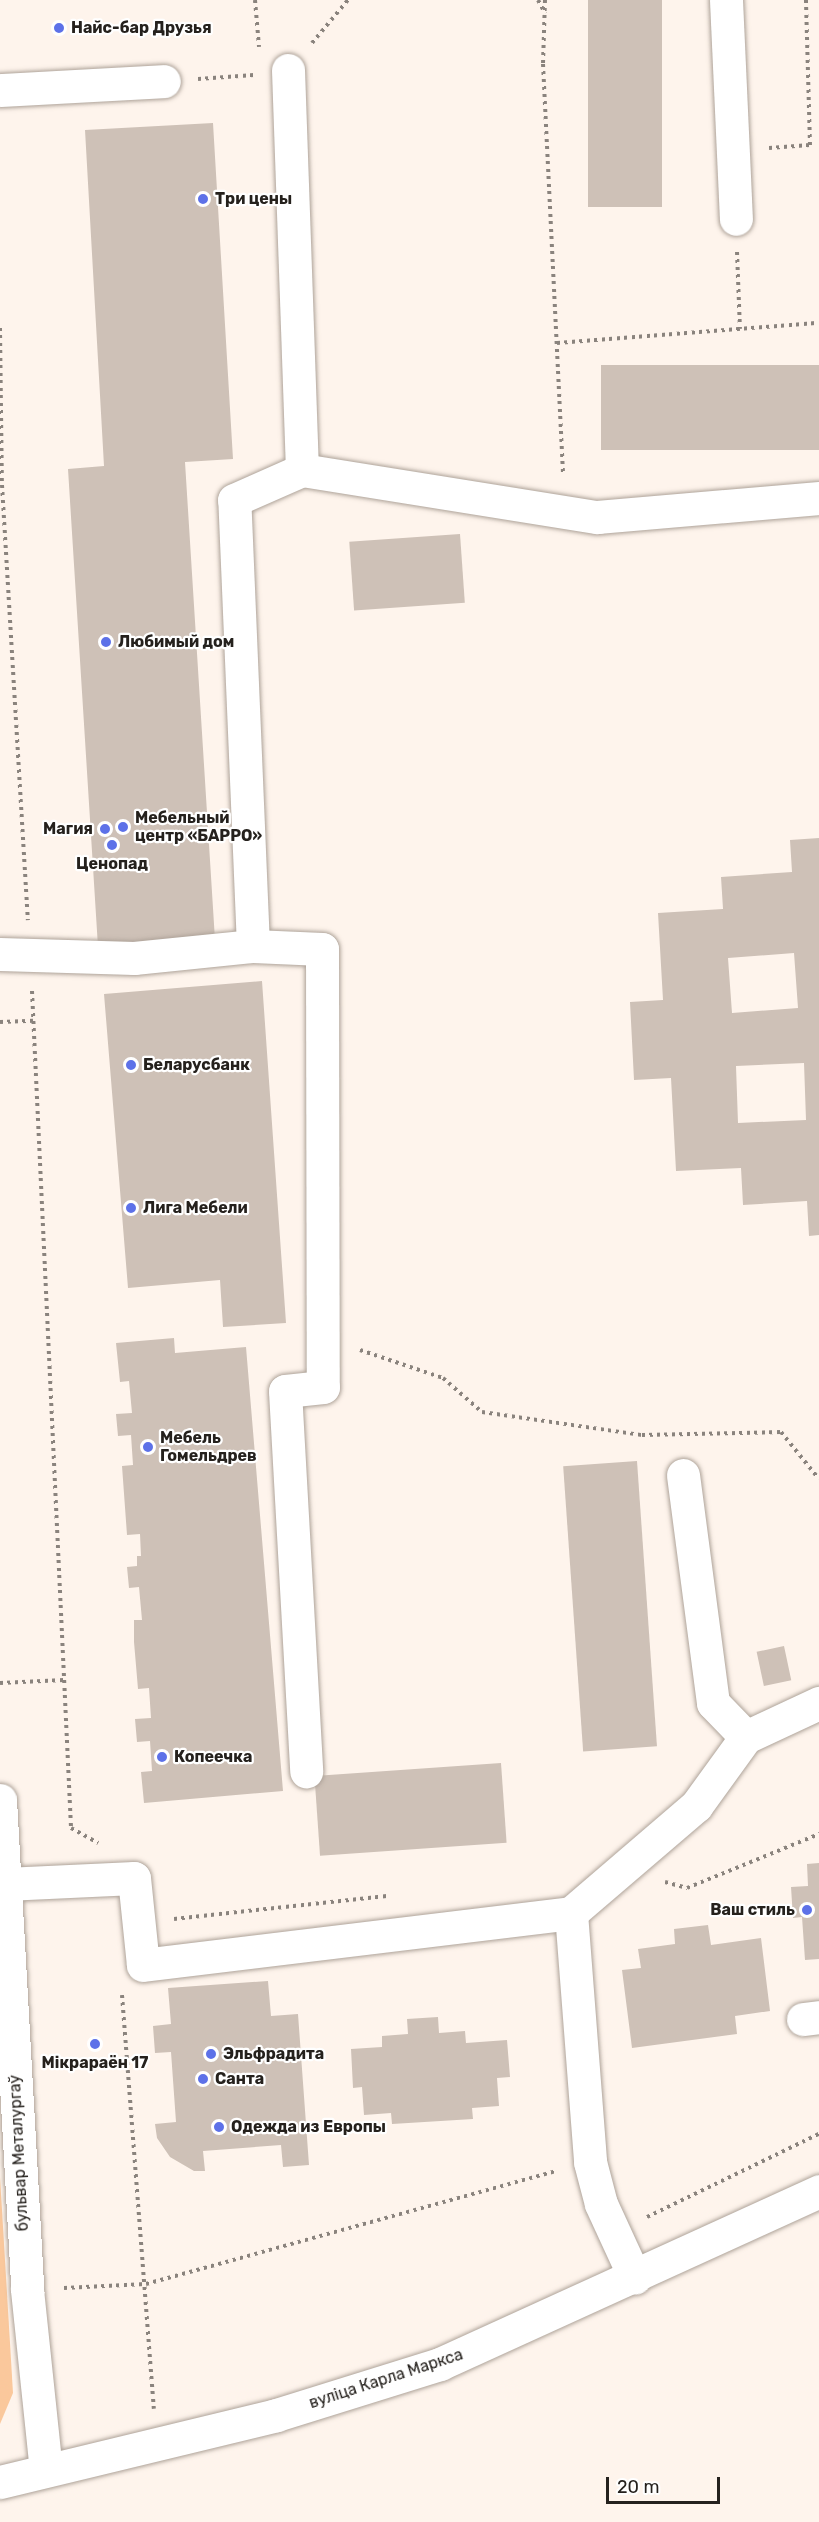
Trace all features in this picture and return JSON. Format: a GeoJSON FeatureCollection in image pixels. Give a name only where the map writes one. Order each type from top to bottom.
{"type":"FeatureCollection","features":[{"type":"Feature","properties":{"kind":"main road"},"geometry":{"type":"LineString","coordinates":[[726,0],[736,219]]}},
{"type":"Feature","properties":{"kind":"main road"},"geometry":{"type":"LineString","coordinates":[[275,72],[303,471]]}},
{"type":"Feature","properties":{"kind":"main road"},"geometry":{"type":"LineString","coordinates":[[0,90],[164,81]]}},
{"type":"Feature","properties":{"kind":"main road"},"geometry":{"type":"LineString","coordinates":[[253,946],[234,500],[303,471],[597,517],[819,498]]}},
{"type":"Feature","properties":{"kind":"main road"},"geometry":{"type":"LineString","coordinates":[[15,954],[134,958],[253,946],[322,949],[323,1387],[285,1391],[306,1771]]}},
{"type":"Feature","properties":{"kind":"main road"},"geometry":{"type":"LineString","coordinates":[[682,1475],[713,1703],[746,1737]]}},
{"type":"Feature","properties":{"kind":"main road"},"geometry":{"type":"LineString","coordinates":[[5,1884],[134,1878],[143,1965],[571,1913],[696,1806],[746,1737],[819,1703]]}},
{"type":"Feature","properties":{"kind":"main road","name":"бульвар Металургаў"},"geometry":{"type":"LineString","coordinates":[[0,1800],[27,2290],[46,2470]]}},
{"type":"Feature","properties":{"kind":"main road"},"geometry":{"type":"LineString","coordinates":[[571,1913],[590,2162],[601,2205],[635,2278]]}},
{"type":"Feature","properties":{"kind":"main road","name":"вуліца Карла Маркса"},"geometry":{"type":"LineString","coordinates":[[0,2482],[276,2415],[440,2364],[635,2278],[819,2192]]}},
{"type":"Feature","properties":{"kind":"path"},"geometry":{"type":"LineString","coordinates":[[255,0],[275,72]]}},
{"type":"Feature","properties":{"kind":"path"},"geometry":{"type":"LineString","coordinates":[[164,81],[275,72],[348,0]]}},
{"type":"Feature","properties":{"kind":"path"},"geometry":{"type":"LineString","coordinates":[[538,0],[545,14]]}},
{"type":"Feature","properties":{"kind":"path"},"geometry":{"type":"LineString","coordinates":[[545,0],[543,63],[565,512]]}},
{"type":"Feature","properties":{"kind":"path"},"geometry":{"type":"LineString","coordinates":[[733,152],[810,145],[806,0]]}},
{"type":"Feature","properties":{"kind":"path"},"geometry":{"type":"LineString","coordinates":[[736,219],[740,329]]}},
{"type":"Feature","properties":{"kind":"path"},"geometry":{"type":"LineString","coordinates":[[557,343],[819,323]]}},
{"type":"Feature","properties":{"kind":"path"},"geometry":{"type":"LineString","coordinates":[[0,328],[15,954],[33,1022],[71,1828],[111,1850],[113,1880]]}},
{"type":"Feature","properties":{"kind":"path"},"geometry":{"type":"LineString","coordinates":[[0,1022],[33,1022]]}},
{"type":"Feature","properties":{"kind":"path"},"geometry":{"type":"LineString","coordinates":[[323,1338],[443,1378],[483,1412],[642,1435],[781,1432],[819,1479]]}},
{"type":"Feature","properties":{"kind":"path"},"geometry":{"type":"LineString","coordinates":[[0,1683],[64,1680]]}},
{"type":"Feature","properties":{"kind":"path"},"geometry":{"type":"LineString","coordinates":[[121,1983],[146,2284],[156,2445]]}},
{"type":"Feature","properties":{"kind":"path"},"geometry":{"type":"LineString","coordinates":[[614,2232],[819,2134]]}},
{"type":"Feature","properties":{"kind":"path"},"geometry":{"type":"LineString","coordinates":[[27,2290],[146,2284],[590,2162]]}},
{"type":"Feature","properties":{"kind":"shaded area"},"geometry":{"type":"Polygon","coordinates":[[[0,2177],[13,2393],[0,2424],[0,2177]]]}},
{"type":"Feature","properties":{"kind":"building"},"geometry":{"type":"Polygon","coordinates":[[[588,0],[662,0],[662,207],[588,207],[588,0]]]}},
{"type":"Feature","properties":{"kind":"building"},"geometry":{"type":"Polygon","coordinates":[[[213,123],[233,459],[185,462],[215,940],[98,947],[68,469],[104,466],[85,130],[213,123]]]}},
{"type":"Feature","properties":{"kind":"building"},"geometry":{"type":"Polygon","coordinates":[[[601,365],[819,365],[819,450],[601,450],[601,365]]]}},
{"type":"Feature","properties":{"kind":"building"},"geometry":{"type":"Polygon","coordinates":[[[460,534],[465,603],[354,611],[349,542],[460,534]]]}},
{"type":"Feature","properties":{"kind":"building"},"geometry":{"type":"Polygon","coordinates":[[[819,838],[819,1235],[809,1236],[807,1201],[743,1205],[741,1168],[676,1171],[671,1078],[634,1080],[630,1002],[663,1000],[658,913],[723,909],[721,877],[792,872],[790,840],[819,838]],[[794,953],[728,958],[732,1013],[798,1008],[794,953]],[[804,1063],[736,1066],[738,1123],[806,1120],[804,1063]]]}},
{"type":"Feature","properties":{"kind":"building"},"geometry":{"type":"Polygon","coordinates":[[[262,981],[286,1323],[223,1327],[220,1280],[128,1288],[104,994],[262,981]]]}},
{"type":"Feature","properties":{"kind":"building"},"geometry":{"type":"Polygon","coordinates":[[[174,1338],[175,1353],[246,1347],[283,1791],[144,1803],[141,1772],[152,1771],[150,1741],[137,1742],[135,1719],[151,1718],[149,1688],[138,1689],[134,1620],[142,1620],[139,1587],[129,1588],[127,1567],[137,1566],[137,1556],[141,1556],[140,1534],[127,1535],[122,1466],[133,1465],[131,1435],[118,1436],[116,1414],[132,1413],[129,1381],[120,1382],[116,1343],[174,1338]]]}},
{"type":"Feature","properties":{"kind":"building"},"geometry":{"type":"Polygon","coordinates":[[[637,1461],[657,1746],[583,1751],[563,1466],[637,1461]]]}},
{"type":"Feature","properties":{"kind":"building"},"geometry":{"type":"Polygon","coordinates":[[[784,1646],[791,1680],[764,1686],[757,1652],[784,1646]]]}},
{"type":"Feature","properties":{"kind":"building"},"geometry":{"type":"Polygon","coordinates":[[[501,1763],[507,1843],[320,1856],[314,1776],[501,1763]]]}},
{"type":"Feature","properties":{"kind":"building"},"geometry":{"type":"Polygon","coordinates":[[[819,1863],[819,1959],[805,1960],[802,1917],[793,1918],[791,1887],[808,1886],[807,1864],[819,1863]]]}},
{"type":"Feature","properties":{"kind":"building"},"geometry":{"type":"Polygon","coordinates":[[[708,1925],[711,1945],[761,1938],[770,2011],[735,2016],[737,2034],[632,2048],[622,1970],[641,1968],[638,1949],[675,1944],[674,1929],[708,1925]]]}},
{"type":"Feature","properties":{"kind":"building"},"geometry":{"type":"Polygon","coordinates":[[[268,1981],[271,2016],[298,2014],[309,2165],[283,2167],[281,2145],[203,2151],[205,2171],[194,2171],[170,2157],[157,2138],[155,2124],[176,2122],[171,2052],[155,2053],[153,2026],[171,2024],[168,1988],[268,1981]]]}},
{"type":"Feature","properties":{"kind":"building"},"geometry":{"type":"Polygon","coordinates":[[[438,2017],[439,2033],[465,2031],[466,2043],[507,2040],[510,2077],[497,2078],[499,2106],[472,2108],[473,2119],[392,2124],[391,2113],[364,2115],[362,2087],[353,2088],[351,2049],[382,2047],[382,2036],[408,2034],[407,2019],[438,2017]]]}},
{"type":"Feature","properties":{"kind":"place","name":"Найс-бар Друзья"},"geometry":{"type":"Point","coordinates":[59,28]}},
{"type":"Feature","properties":{"kind":"place","name":"Три цены"},"geometry":{"type":"Point","coordinates":[203,199]}},
{"type":"Feature","properties":{"kind":"place","name":"Любимый дом"},"geometry":{"type":"Point","coordinates":[106,642]}},
{"type":"Feature","properties":{"kind":"place","name":"Мебельный центр «БАРРО»"},"geometry":{"type":"Point","coordinates":[123,827]}},
{"type":"Feature","properties":{"kind":"place","name":"Магия"},"geometry":{"type":"Point","coordinates":[105,829]}},
{"type":"Feature","properties":{"kind":"place","name":"Ценопад"},"geometry":{"type":"Point","coordinates":[112,845]}},
{"type":"Feature","properties":{"kind":"place","name":"Беларусбанк"},"geometry":{"type":"Point","coordinates":[131,1065]}},
{"type":"Feature","properties":{"kind":"place","name":"Лига Мебели"},"geometry":{"type":"Point","coordinates":[131,1208]}},
{"type":"Feature","properties":{"kind":"place","name":"Мебель Гомельдрев"},"geometry":{"type":"Point","coordinates":[148,1447]}},
{"type":"Feature","properties":{"kind":"place","name":"Копеечка"},"geometry":{"type":"Point","coordinates":[162,1757]}},
{"type":"Feature","properties":{"kind":"place","name":"Ваш стиль"},"geometry":{"type":"Point","coordinates":[807,1910]}},
{"type":"Feature","properties":{"kind":"place","name":"Мікрараён 17"},"geometry":{"type":"Point","coordinates":[95,2044]}},
{"type":"Feature","properties":{"kind":"place","name":"Эльфрадита"},"geometry":{"type":"Point","coordinates":[211,2054]}},
{"type":"Feature","properties":{"kind":"place","name":"Санта"},"geometry":{"type":"Point","coordinates":[203,2079]}},
{"type":"Feature","properties":{"kind":"place","name":"Одежда из Европы"},"geometry":{"type":"Point","coordinates":[219,2127]}}]}
